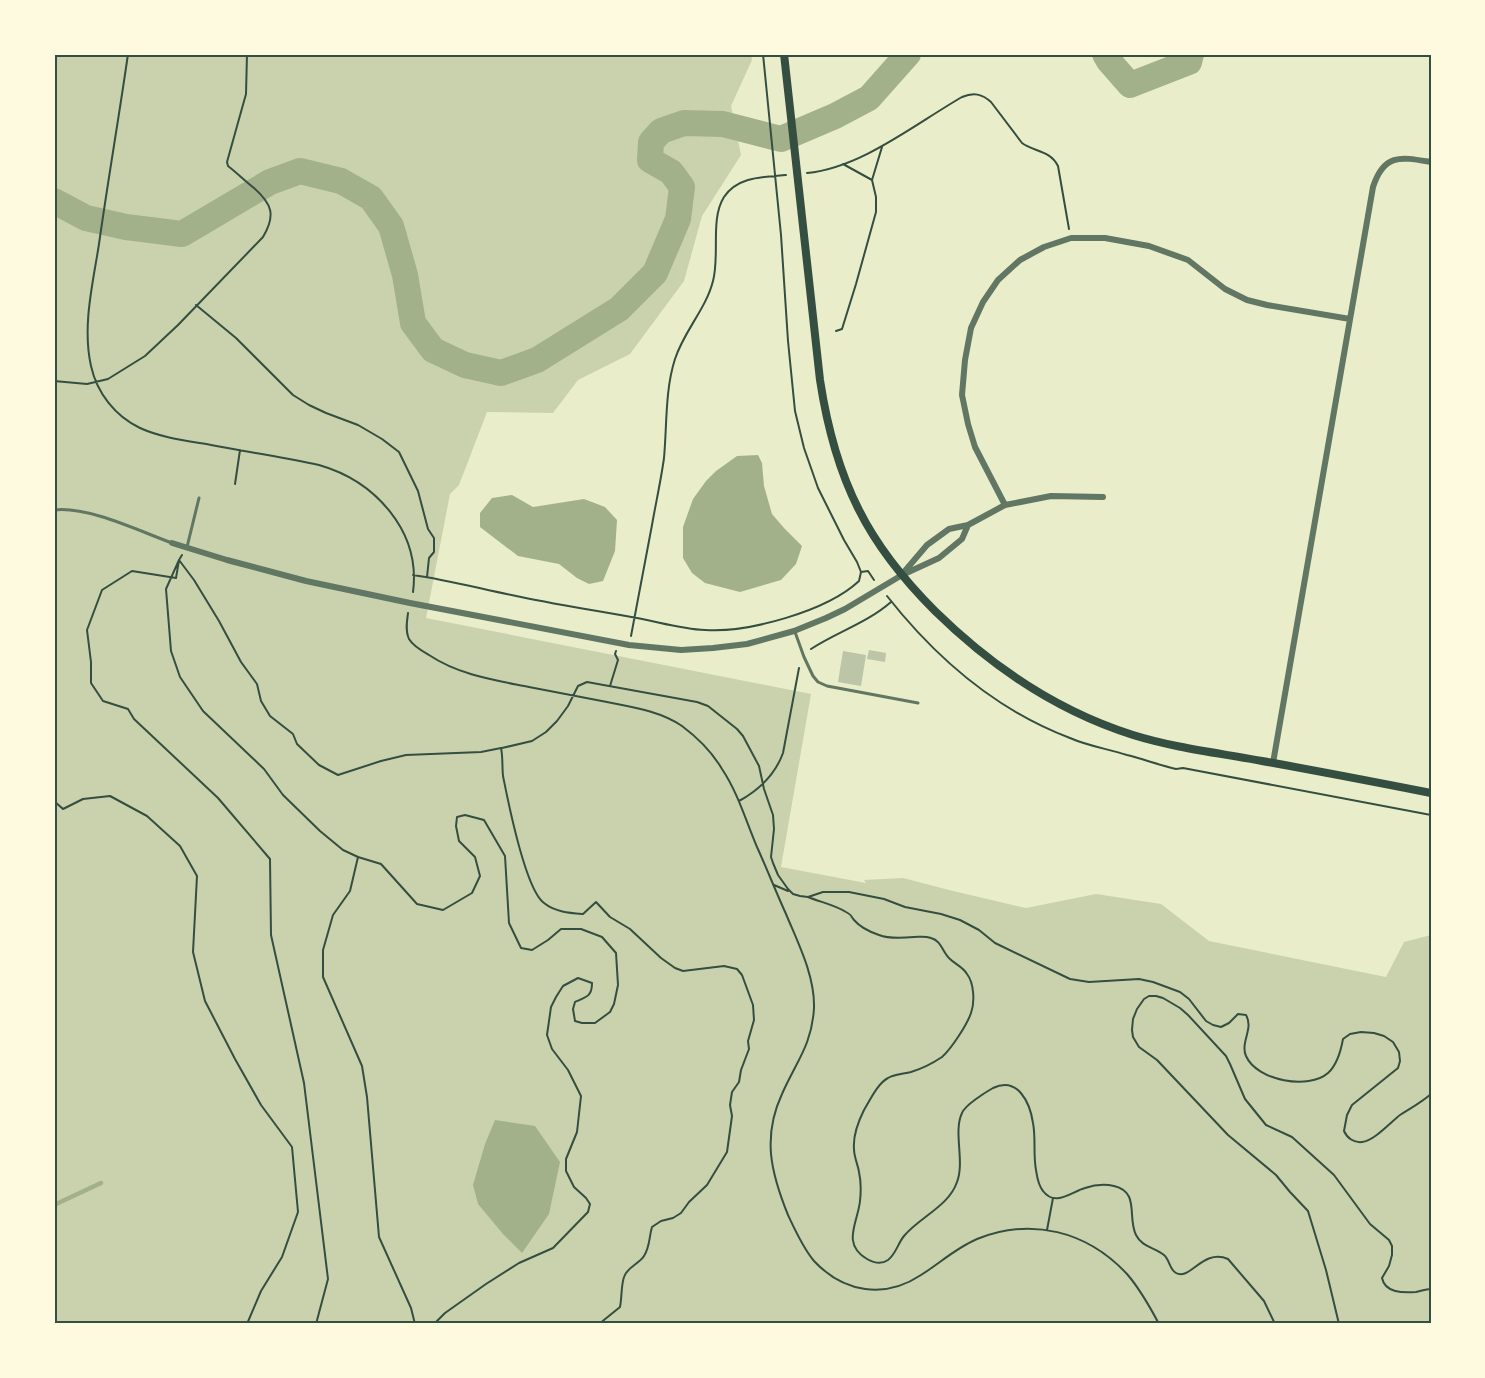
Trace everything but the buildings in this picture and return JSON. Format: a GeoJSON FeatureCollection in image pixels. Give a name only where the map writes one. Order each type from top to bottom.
{"type":"FeatureCollection","features":[{"type":"Feature","properties":{"kind":"main road"},"geometry":{"type":"LineString","coordinates":[[784,54],[820,380],[828,427],[842,470],[859,510],[880,546],[902,575],[942,617],[981,652],[1022,683],[1065,708],[1110,727],[1155,741],[1431,793]]}},
{"type":"Feature","properties":{"kind":"street"},"geometry":{"type":"LineString","coordinates":[[1273,763],[1373,187],[1385,164],[1400,158],[1431,162]]}},
{"type":"Feature","properties":{"kind":"street"},"geometry":{"type":"LineString","coordinates":[[1005,505],[975,447],[968,424],[962,395],[965,360],[970,328],[983,302],[998,280],[1020,260],[1044,247],[1071,238],[1105,238],[1149,246],[1188,260],[1225,289],[1247,300],[1350,320]]}},
{"type":"Feature","properties":{"kind":"street"},"geometry":{"type":"LineString","coordinates":[[902,575],[927,545],[949,529],[968,525],[1005,505],[1051,496],[1103,497]]}},
{"type":"Feature","properties":{"kind":"street"},"geometry":{"type":"LineString","coordinates":[[172,543],[306,580],[410,603],[664,649],[713,648],[747,644],[794,631],[845,609],[902,575],[939,558],[962,539],[968,525]]}},
{"type":"Feature","properties":{"kind":"lane"},"geometry":{"type":"LineString","coordinates":[[187,549],[199,498]]}},
{"type":"Feature","properties":{"kind":"lane"},"geometry":{"type":"LineString","coordinates":[[54,510],[72,510],[93,515],[172,543]]}},
{"type":"Feature","properties":{"kind":"lane"},"geometry":{"type":"LineString","coordinates":[[794,631],[804,657],[818,682],[827,686],[918,704]]}},
{"type":"Feature","properties":{"kind":"path"},"geometry":{"type":"LineString","coordinates":[[128,54],[96,262],[87,341],[91,369],[102,394],[116,411],[139,427],[176,439],[306,462],[331,469],[361,484],[386,507],[405,535],[411,552],[412,596]]}},
{"type":"Feature","properties":{"kind":"path"},"geometry":{"type":"LineString","coordinates":[[54,381],[87,384],[96,382],[114,376],[145,357],[178,326],[269,228],[271,211],[266,199],[228,166],[228,158],[246,94],[247,54]]}},
{"type":"Feature","properties":{"kind":"path"},"geometry":{"type":"LineString","coordinates":[[413,575],[540,601],[704,630],[744,628],[776,621],[817,606],[846,591],[859,581],[861,572],[857,562],[818,488],[804,448],[795,411],[763,54]]}},
{"type":"Feature","properties":{"kind":"path"},"geometry":{"type":"LineString","coordinates":[[836,331],[842,329],[873,225],[876,204],[872,180],[882,147]]}},
{"type":"Feature","properties":{"kind":"path"},"geometry":{"type":"LineString","coordinates":[[843,164],[872,180]]}},
{"type":"Feature","properties":{"kind":"path"},"geometry":{"type":"LineString","coordinates":[[196,305],[236,338],[293,395],[326,413],[358,425],[399,452],[418,491],[428,529],[434,538],[434,552],[429,558],[427,577]]}},
{"type":"Feature","properties":{"kind":"path"},"geometry":{"type":"LineString","coordinates":[[235,484],[240,450]]}},
{"type":"Feature","properties":{"kind":"path"},"geometry":{"type":"LineString","coordinates":[[434,1324],[478,1290],[519,1263],[553,1248],[588,1212],[590,1204],[573,1188],[566,1171],[566,1158],[577,1132],[581,1096],[568,1070],[552,1049],[547,1035],[551,1007],[556,997],[563,986],[578,978],[592,983],[592,991],[588,996],[575,1002],[573,1009],[575,1021],[595,1023],[610,1012],[618,985],[616,953],[602,937],[581,929],[561,929],[532,950],[521,948],[509,923],[505,856],[484,820],[465,815],[457,817],[459,841],[475,857],[480,876],[472,893],[443,910],[417,904],[381,864],[343,850],[328,838],[283,795],[264,769],[203,711],[180,677],[171,651],[166,589],[178,560],[194,580],[241,662],[257,684],[261,701],[270,716],[293,734],[297,744],[320,765],[338,775],[406,754],[481,752],[532,741],[557,721],[578,686],[585,682],[591,681],[689,700],[708,706],[743,736],[759,766],[773,815],[771,857],[778,874],[790,891]]}},
{"type":"Feature","properties":{"kind":"path"},"geometry":{"type":"LineString","coordinates":[[171,578],[132,571],[102,590],[87,630],[91,683],[103,701],[128,709],[134,719],[218,798],[270,859],[271,935],[304,1083],[328,1279],[316,1324]]}},
{"type":"Feature","properties":{"kind":"path"},"geometry":{"type":"LineString","coordinates":[[861,572],[868,571]]}},
{"type":"Feature","properties":{"kind":"path"},"geometry":{"type":"LineString","coordinates":[[739,801],[763,784],[778,765],[783,753],[799,668],[809,650],[864,622],[891,602]]}},
{"type":"Feature","properties":{"kind":"path"},"geometry":{"type":"LineString","coordinates":[[408,611],[408,637],[411,642],[437,661],[459,671],[489,679],[644,710],[666,717],[683,727],[704,745],[724,772],[739,801],[774,885],[805,962],[813,990],[813,1022],[806,1048],[781,1095],[774,1119],[771,1149],[776,1184],[792,1224],[813,1260],[828,1274],[850,1285],[866,1290],[886,1290],[910,1282],[952,1253],[976,1240],[1014,1229],[1047,1230],[1069,1235],[1084,1242],[1112,1261],[1132,1281],[1160,1324]]}},
{"type":"Feature","properties":{"kind":"path"},"geometry":{"type":"LineString","coordinates":[[610,686],[618,660],[615,654],[617,642]]}},
{"type":"Feature","properties":{"kind":"path"},"geometry":{"type":"LineString","coordinates":[[501,748],[502,772],[521,855],[534,890],[543,903],[563,913],[583,914],[596,902],[610,917],[630,929],[675,968],[683,970],[723,966],[736,969],[742,975],[753,1005],[754,1020],[748,1049],[739,1082],[732,1092],[730,1105],[732,1116],[727,1152],[707,1185],[681,1213],[652,1227],[649,1248],[643,1258],[629,1269],[624,1277],[620,1307],[599,1324]]}},
{"type":"Feature","properties":{"kind":"path"},"geometry":{"type":"LineString","coordinates":[[54,801],[63,809],[83,799],[110,795],[147,816],[180,846],[197,876],[193,952],[204,1001],[261,1105],[292,1147],[298,1212],[282,1257],[261,1292],[247,1324]]}},
{"type":"Feature","properties":{"kind":"path"},"geometry":{"type":"LineString","coordinates":[[358,857],[350,891],[333,915],[323,950],[323,977],[362,1066],[367,1097],[379,1237],[411,1308],[415,1324]]}},
{"type":"Feature","properties":{"kind":"path"},"geometry":{"type":"LineString","coordinates":[[774,885],[800,897],[823,892],[859,893],[884,898],[905,907],[954,918],[979,930],[994,943],[1070,979],[1089,982],[1139,979],[1169,987],[1188,999],[1206,1021],[1213,1025],[1226,1026],[1238,1014],[1246,1015],[1249,1026],[1245,1040],[1245,1055],[1258,1070],[1280,1080],[1302,1081],[1318,1079],[1325,1075],[1331,1071],[1341,1050],[1343,1039],[1350,1034],[1367,1033],[1384,1036],[1393,1042],[1399,1052],[1400,1061],[1398,1068],[1349,1109],[1344,1131],[1348,1138],[1356,1141],[1366,1141],[1374,1137],[1400,1115],[1431,1094]]}},
{"type":"Feature","properties":{"kind":"path"},"geometry":{"type":"LineString","coordinates":[[808,897],[844,910],[862,927],[878,935],[902,938],[925,936],[936,940],[946,956],[962,967],[968,975],[973,995],[971,1014],[952,1046],[941,1057],[924,1067],[886,1079],[860,1120],[854,1151],[859,1172],[860,1201],[853,1233],[854,1245],[860,1254],[875,1263],[888,1260],[906,1234],[947,1198],[958,1181],[959,1124],[962,1113],[966,1107],[994,1088],[1003,1085],[1012,1086],[1022,1093],[1030,1111],[1037,1177],[1044,1194],[1053,1198],[1063,1197],[1093,1186],[1109,1185],[1119,1188],[1131,1201],[1132,1222],[1139,1240],[1166,1256],[1174,1272],[1179,1275],[1186,1274],[1196,1265],[1211,1257],[1228,1259],[1260,1295],[1275,1324]]}},
{"type":"Feature","properties":{"kind":"path"},"geometry":{"type":"LineString","coordinates":[[1339,1324],[1308,1211],[1276,1175],[1228,1135],[1157,1060],[1138,1047],[1133,1037],[1133,1019],[1137,1009],[1149,996],[1163,998],[1188,1015],[1226,1056],[1245,1099],[1266,1125],[1292,1137],[1334,1175],[1370,1224],[1389,1240],[1392,1251],[1389,1266],[1382,1278],[1384,1285],[1392,1290],[1416,1292],[1431,1289]]}},
{"type":"Feature","properties":{"kind":"path"},"geometry":{"type":"LineString","coordinates":[[1047,1230],[1053,1198]]}},
{"type":"Feature","properties":{"kind":"shaded area"},"geometry":{"type":"Polygon","coordinates":[[[54,54],[751,54],[752,60],[731,106],[741,155],[702,216],[684,281],[630,354],[578,380],[553,413],[487,412],[459,485],[450,494],[426,618],[811,694],[781,867],[866,883],[864,880],[903,878],[1026,908],[1096,894],[1161,904],[1209,941],[1386,977],[1404,942],[1431,935],[1431,1324],[54,1324],[54,54]]]}},
{"type":"Feature","properties":{"kind":"shaded area"},"geometry":{"type":"Polygon","coordinates":[[[758,455],[762,463],[764,486],[772,514],[802,546],[796,564],[781,580],[740,592],[705,583],[692,573],[683,558],[683,527],[693,499],[716,471],[737,456],[758,455]]]}},
{"type":"Feature","properties":{"kind":"shaded area"},"geometry":{"type":"Polygon","coordinates":[[[512,495],[533,507],[584,499],[605,507],[617,520],[615,551],[603,581],[589,584],[559,564],[518,556],[480,527],[480,513],[492,498],[512,495]]]}},
{"type":"Feature","properties":{"kind":"shaded area"},"geometry":{"type":"Polygon","coordinates":[[[495,1120],[535,1126],[560,1162],[549,1214],[522,1253],[478,1204],[473,1185],[495,1120]]]}},
{"type":"Feature","properties":{"kind":"waterway"},"geometry":{"type":"LineString","coordinates":[[54,201],[86,218],[126,227],[182,234],[270,182],[300,171],[341,181],[371,198],[391,226],[405,275],[413,323],[433,350],[465,365],[501,373],[537,360],[619,309],[655,273],[678,219],[682,187],[671,172],[650,160],[651,142],[661,131],[684,123],[723,124],[781,139],[835,116],[869,98],[908,54]]}},
{"type":"Feature","properties":{"kind":"waterway"},"geometry":{"type":"LineString","coordinates":[[1105,54],[1130,85],[1189,62],[1191,54]]}},
{"type":"Feature","properties":{"kind":"waterway"},"geometry":{"type":"LineString","coordinates":[[54,1205],[101,1183]]}}]}
